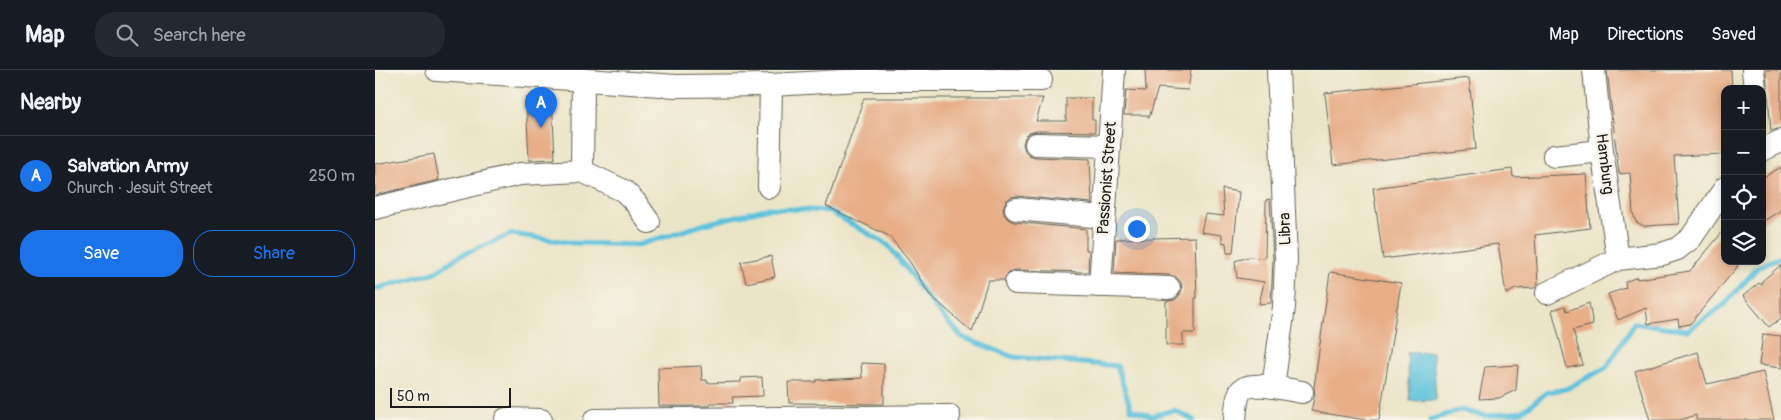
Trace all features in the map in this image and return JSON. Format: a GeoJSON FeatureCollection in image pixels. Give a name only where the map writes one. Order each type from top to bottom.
{"type":"FeatureCollection","features":[{"type":"Feature","properties":{"kind":"street"},"geometry":{"type":"LineString","coordinates":[[437,70],[676,86],[771,85],[861,80],[1041,80]]}},
{"type":"Feature","properties":{"kind":"street","name":"Passionist Street"},"geometry":{"type":"LineString","coordinates":[[1100,286],[1114,70]]}},
{"type":"Feature","properties":{"kind":"street","name":"Libra"},"geometry":{"type":"LineString","coordinates":[[1273,387],[1285,307],[1286,259],[1278,70]]}},
{"type":"Feature","properties":{"kind":"street","name":"Hamburg"},"geometry":{"type":"LineString","coordinates":[[1594,70],[1602,151],[1618,259]]}},
{"type":"Feature","properties":{"kind":"street"},"geometry":{"type":"LineString","coordinates":[[1753,70],[1755,85]]}},
{"type":"Feature","properties":{"kind":"street"},"geometry":{"type":"LineString","coordinates":[[582,171],[583,79]]}},
{"type":"Feature","properties":{"kind":"street"},"geometry":{"type":"LineString","coordinates":[[769,187],[771,85]]}},
{"type":"Feature","properties":{"kind":"street"},"geometry":{"type":"LineString","coordinates":[[1036,144],[1109,146]]}},
{"type":"Feature","properties":{"kind":"street"},"geometry":{"type":"LineString","coordinates":[[1554,156],[1602,151]]}},
{"type":"Feature","properties":{"kind":"street"},"geometry":{"type":"LineString","coordinates":[[375,208],[520,174],[582,171],[624,192],[635,202],[649,222]]}},
{"type":"Feature","properties":{"kind":"street"},"geometry":{"type":"LineString","coordinates":[[1547,293],[1618,259],[1662,254],[1677,249],[1691,238],[1721,194]]}},
{"type":"Feature","properties":{"kind":"street"},"geometry":{"type":"LineString","coordinates":[[1016,209],[1104,217]]}},
{"type":"Feature","properties":{"kind":"street"},"geometry":{"type":"LineString","coordinates":[[1016,283],[1169,288]]}},
{"type":"Feature","properties":{"kind":"street"},"geometry":{"type":"LineString","coordinates":[[1235,420],[1239,394],[1242,389],[1252,385],[1302,392]]}},
{"type":"Feature","properties":{"kind":"street"},"geometry":{"type":"LineString","coordinates":[[595,420],[818,419],[949,416]]}},
{"type":"Feature","properties":{"kind":"street"},"geometry":{"type":"LineString","coordinates":[[505,419],[541,420]]}},
{"type":"Feature","properties":{"kind":"water"},"geometry":{"type":"Polygon","coordinates":[[[1433,352],[1436,400],[1410,401],[1407,353],[1433,352]]]}},
{"type":"Feature","properties":{"kind":"building"},"geometry":{"type":"Polygon","coordinates":[[[1145,70],[1191,70],[1188,90],[1158,88],[1149,118],[1148,115],[1124,115],[1126,90],[1146,91],[1145,70]]]}},
{"type":"Feature","properties":{"kind":"building"},"geometry":{"type":"Polygon","coordinates":[[[1607,70],[1731,70],[1732,85],[1721,85],[1721,154],[1674,156],[1679,224],[1644,226],[1636,222],[1633,213],[1630,173],[1619,174],[1607,70]]]}},
{"type":"Feature","properties":{"kind":"building"},"geometry":{"type":"Polygon","coordinates":[[[1766,70],[1781,70],[1781,128],[1771,131],[1766,70]]]}},
{"type":"Feature","properties":{"kind":"building"},"geometry":{"type":"Polygon","coordinates":[[[1469,78],[1476,149],[1333,165],[1325,93],[1469,78]]]}},
{"type":"Feature","properties":{"kind":"building"},"geometry":{"type":"Polygon","coordinates":[[[552,97],[555,159],[529,160],[526,98],[552,97]]]}},
{"type":"Feature","properties":{"kind":"building"},"geometry":{"type":"Polygon","coordinates":[[[864,98],[1043,98],[1036,121],[1066,121],[1066,98],[1092,98],[1092,120],[1095,120],[1095,132],[1036,131],[1029,133],[1025,137],[1023,144],[1025,151],[1035,157],[1090,159],[1092,203],[1017,196],[1011,197],[1006,201],[1003,208],[1004,214],[1014,222],[1086,229],[1086,250],[1089,250],[1088,272],[1016,270],[1009,272],[1004,280],[988,280],[972,332],[929,294],[910,262],[889,236],[826,206],[864,98]]]}},
{"type":"Feature","properties":{"kind":"building"},"geometry":{"type":"Polygon","coordinates":[[[434,154],[439,180],[375,195],[375,164],[434,154]]]}},
{"type":"Feature","properties":{"kind":"building"},"geometry":{"type":"Polygon","coordinates":[[[1781,167],[1781,210],[1766,219],[1766,176],[1781,167]]]}},
{"type":"Feature","properties":{"kind":"building"},"geometry":{"type":"Polygon","coordinates":[[[1512,169],[1513,177],[1586,174],[1590,228],[1535,235],[1538,284],[1535,288],[1516,289],[1506,294],[1498,244],[1383,259],[1373,188],[1512,169]]]}},
{"type":"Feature","properties":{"kind":"building"},"geometry":{"type":"Polygon","coordinates":[[[1222,189],[1239,192],[1233,253],[1227,253],[1226,243],[1222,242],[1222,235],[1201,232],[1205,214],[1224,216],[1222,189]]]}},
{"type":"Feature","properties":{"kind":"building"},"geometry":{"type":"Polygon","coordinates":[[[1270,199],[1273,259],[1271,303],[1259,304],[1264,282],[1237,278],[1235,261],[1249,257],[1265,258],[1266,200],[1270,199]]]}},
{"type":"Feature","properties":{"kind":"building"},"geometry":{"type":"Polygon","coordinates":[[[1721,234],[1721,265],[1738,266],[1690,324],[1679,326],[1678,319],[1648,324],[1646,308],[1618,320],[1608,294],[1626,288],[1625,282],[1637,277],[1637,279],[1690,271],[1721,234]]]}},
{"type":"Feature","properties":{"kind":"building"},"geometry":{"type":"Polygon","coordinates":[[[1195,237],[1197,298],[1195,298],[1195,333],[1183,333],[1183,345],[1166,345],[1166,301],[1175,300],[1180,295],[1182,289],[1181,282],[1176,277],[1169,275],[1114,273],[1116,239],[1195,237]]]}},
{"type":"Feature","properties":{"kind":"building"},"geometry":{"type":"Polygon","coordinates":[[[771,256],[775,277],[746,283],[741,262],[771,256]]]}},
{"type":"Feature","properties":{"kind":"building"},"geometry":{"type":"Polygon","coordinates":[[[1781,265],[1781,318],[1769,327],[1743,296],[1759,283],[1762,285],[1762,281],[1781,265]]]}},
{"type":"Feature","properties":{"kind":"building"},"geometry":{"type":"Polygon","coordinates":[[[1330,272],[1401,283],[1379,420],[1366,420],[1311,411],[1315,394],[1314,387],[1330,272]]]}},
{"type":"Feature","properties":{"kind":"building"},"geometry":{"type":"Polygon","coordinates":[[[1589,303],[1593,325],[1573,330],[1583,365],[1567,368],[1552,310],[1565,306],[1567,311],[1589,303]]]}},
{"type":"Feature","properties":{"kind":"building"},"geometry":{"type":"Polygon","coordinates":[[[1763,334],[1781,336],[1781,368],[1759,365],[1763,334]]]}},
{"type":"Feature","properties":{"kind":"building"},"geometry":{"type":"Polygon","coordinates":[[[1698,352],[1707,384],[1763,372],[1774,420],[1696,420],[1696,415],[1680,420],[1650,420],[1635,371],[1698,352]]]}},
{"type":"Feature","properties":{"kind":"building"},"geometry":{"type":"Polygon","coordinates":[[[861,363],[884,364],[884,404],[789,403],[788,382],[816,382],[816,380],[862,378],[861,363]]]}},
{"type":"Feature","properties":{"kind":"building"},"geometry":{"type":"Polygon","coordinates":[[[1518,365],[1516,390],[1499,398],[1479,399],[1485,367],[1518,365]]]}},
{"type":"Feature","properties":{"kind":"building"},"geometry":{"type":"Polygon","coordinates":[[[701,366],[702,380],[707,380],[707,383],[741,382],[741,378],[762,377],[763,396],[732,397],[733,403],[710,403],[710,406],[659,406],[658,368],[701,366]]]}},
{"type":"Feature","properties":{"kind":"waterway"},"geometry":{"type":"LineString","coordinates":[[375,289],[434,273],[459,256],[512,234],[573,243],[638,245],[705,224],[769,208],[829,211],[888,245],[937,310],[962,337],[1013,357],[1117,366],[1131,409],[1152,416],[1174,410],[1194,420]]}},
{"type":"Feature","properties":{"kind":"waterway"},"geometry":{"type":"LineString","coordinates":[[1430,420],[1460,410],[1486,416],[1522,412],[1547,392],[1566,389],[1607,367],[1634,323],[1688,330],[1724,305],[1758,267],[1781,257]]}},
{"type":"Feature","properties":{"kind":"place","name":"Salvation Army"},"geometry":{"type":"Point","coordinates":[541,128]}}]}
